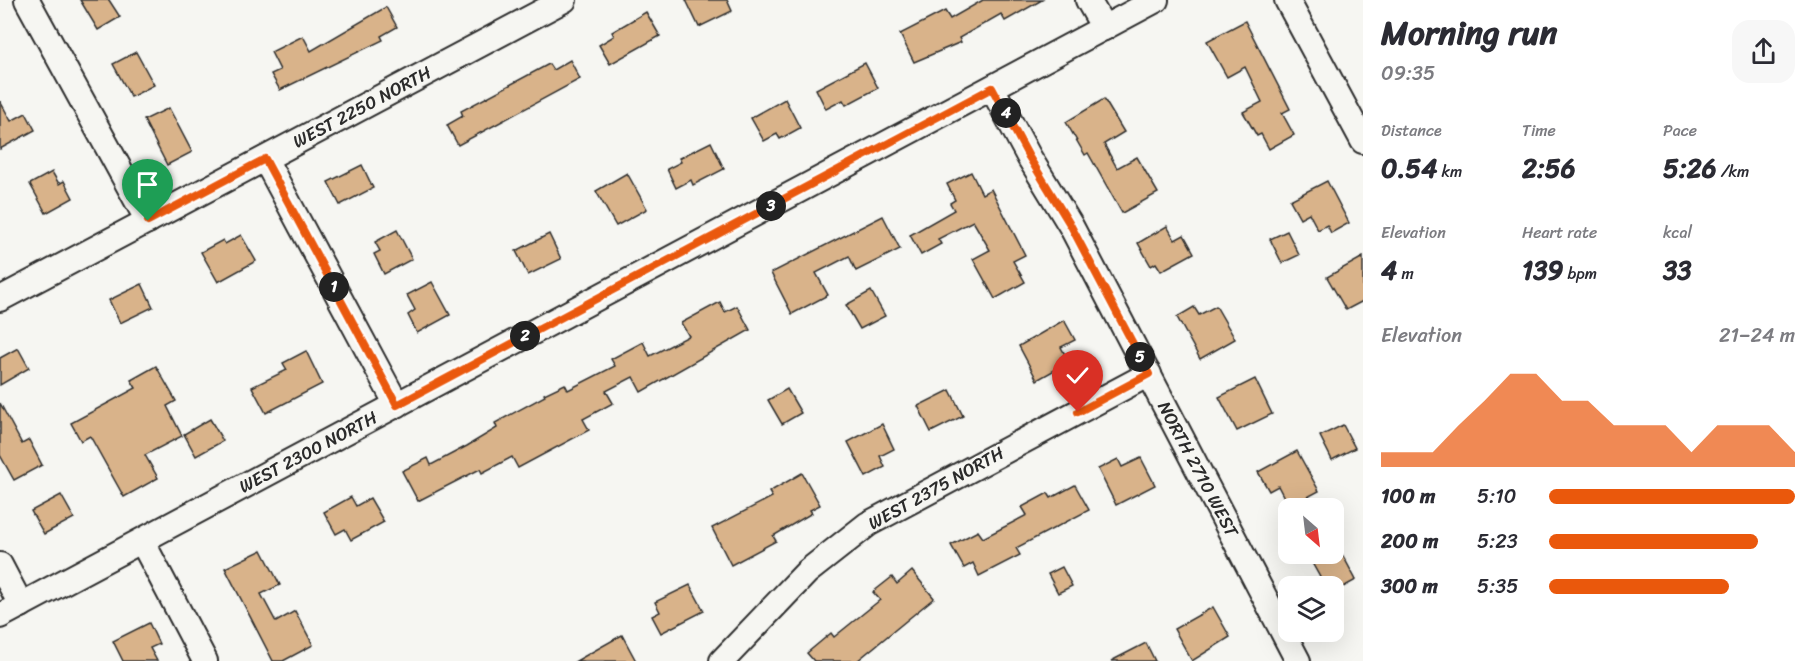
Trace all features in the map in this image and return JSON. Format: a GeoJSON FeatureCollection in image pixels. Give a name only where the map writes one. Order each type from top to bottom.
{"type":"FeatureCollection","features":[{"type":"Feature","properties":{"kind":"street"},"geometry":{"type":"LineString","coordinates":[[27,0],[148,221]]}},
{"type":"Feature","properties":{"kind":"street","name":"WEST 2250 NORTH"},"geometry":{"type":"LineString","coordinates":[[0,299],[564,0]]}},
{"type":"Feature","properties":{"kind":"street"},"geometry":{"type":"LineString","coordinates":[[1088,0],[1104,28]]}},
{"type":"Feature","properties":{"kind":"street","name":"WEST 2300 NORTH"},"geometry":{"type":"LineString","coordinates":[[10,610],[1156,0]]}},
{"type":"Feature","properties":{"kind":"street"},"geometry":{"type":"LineString","coordinates":[[1287,0],[1363,141]]}},
{"type":"Feature","properties":{"kind":"street","name":"NORTH 2710 WEST"},"geometry":{"type":"LineString","coordinates":[[992,88],[1029,157],[1071,226],[1295,660]]}},
{"type":"Feature","properties":{"kind":"street"},"geometry":{"type":"LineString","coordinates":[[265,159],[397,405]]}},
{"type":"Feature","properties":{"kind":"street","name":"WEST 2375 NORTH"},"geometry":{"type":"LineString","coordinates":[[722,661],[807,572],[868,524],[1149,374]]}},
{"type":"Feature","properties":{"kind":"street"},"geometry":{"type":"LineString","coordinates":[[141,541],[205,661]]}},
{"type":"Feature","properties":{"kind":"street"},"geometry":{"type":"LineString","coordinates":[[0,566],[10,610]]}},
{"type":"Feature","properties":{"kind":"building"},"geometry":{"type":"Polygon","coordinates":[[[80,0],[109,0],[120,17],[98,30],[80,0]]]}},
{"type":"Feature","properties":{"kind":"building"},"geometry":{"type":"Polygon","coordinates":[[[686,0],[727,0],[732,11],[699,27],[686,0]]]}},
{"type":"Feature","properties":{"kind":"building"},"geometry":{"type":"Polygon","coordinates":[[[983,0],[1042,0],[1005,21],[1001,14],[959,38],[961,42],[914,62],[900,34],[945,11],[950,19],[983,0]]]}},
{"type":"Feature","properties":{"kind":"building"},"geometry":{"type":"Polygon","coordinates":[[[386,7],[397,27],[381,36],[383,40],[280,90],[271,74],[280,70],[271,52],[303,36],[311,51],[386,7]]]}},
{"type":"Feature","properties":{"kind":"building"},"geometry":{"type":"Polygon","coordinates":[[[646,12],[660,36],[610,64],[599,45],[614,36],[612,32],[646,12]]]}},
{"type":"Feature","properties":{"kind":"building"},"geometry":{"type":"Polygon","coordinates":[[[1245,21],[1290,109],[1282,113],[1294,135],[1269,149],[1261,134],[1257,136],[1243,112],[1262,102],[1245,67],[1227,77],[1207,41],[1245,21]]]}},
{"type":"Feature","properties":{"kind":"building"},"geometry":{"type":"Polygon","coordinates":[[[136,52],[154,85],[131,97],[113,64],[136,52]]]}},
{"type":"Feature","properties":{"kind":"building"},"geometry":{"type":"Polygon","coordinates":[[[570,60],[580,79],[458,145],[447,125],[463,116],[461,111],[549,64],[553,70],[570,60]]]}},
{"type":"Feature","properties":{"kind":"building"},"geometry":{"type":"Polygon","coordinates":[[[865,63],[878,88],[846,105],[843,100],[826,109],[816,89],[865,63]]]}},
{"type":"Feature","properties":{"kind":"building"},"geometry":{"type":"Polygon","coordinates":[[[785,99],[800,128],[780,139],[777,134],[764,141],[751,118],[785,99]]]}},
{"type":"Feature","properties":{"kind":"building"},"geometry":{"type":"Polygon","coordinates":[[[1104,99],[1124,132],[1104,144],[1117,168],[1137,157],[1158,193],[1122,213],[1088,153],[1085,155],[1066,122],[1104,99]]]}},
{"type":"Feature","properties":{"kind":"building"},"geometry":{"type":"Polygon","coordinates":[[[0,101],[11,121],[26,113],[35,130],[0,149],[0,101]]]}},
{"type":"Feature","properties":{"kind":"building"},"geometry":{"type":"Polygon","coordinates":[[[169,108],[192,152],[167,165],[144,120],[169,108]]]}},
{"type":"Feature","properties":{"kind":"building"},"geometry":{"type":"Polygon","coordinates":[[[711,142],[724,169],[693,185],[691,180],[676,188],[667,169],[681,162],[679,158],[711,142]]]}},
{"type":"Feature","properties":{"kind":"building"},"geometry":{"type":"Polygon","coordinates":[[[362,165],[373,188],[340,205],[328,182],[362,165]]]}},
{"type":"Feature","properties":{"kind":"building"},"geometry":{"type":"Polygon","coordinates":[[[52,172],[59,184],[64,181],[73,198],[46,213],[30,184],[52,172]]]}},
{"type":"Feature","properties":{"kind":"building"},"geometry":{"type":"Polygon","coordinates":[[[971,172],[982,194],[991,189],[1025,255],[1013,261],[1025,282],[995,299],[973,259],[990,250],[973,221],[938,239],[941,244],[921,255],[910,235],[954,210],[950,203],[955,200],[947,184],[971,172]]]}},
{"type":"Feature","properties":{"kind":"building"},"geometry":{"type":"Polygon","coordinates":[[[627,173],[647,209],[616,226],[596,191],[627,173]]]}},
{"type":"Feature","properties":{"kind":"building"},"geometry":{"type":"Polygon","coordinates":[[[1327,181],[1349,223],[1331,233],[1327,225],[1318,230],[1309,213],[1300,218],[1290,200],[1327,181]]]}},
{"type":"Feature","properties":{"kind":"building"},"geometry":{"type":"Polygon","coordinates":[[[883,216],[900,249],[856,271],[849,256],[816,273],[828,295],[792,314],[771,273],[883,216]]]}},
{"type":"Feature","properties":{"kind":"building"},"geometry":{"type":"Polygon","coordinates":[[[1167,226],[1175,240],[1184,235],[1194,253],[1161,271],[1156,263],[1151,266],[1138,243],[1167,226]]]}},
{"type":"Feature","properties":{"kind":"building"},"geometry":{"type":"Polygon","coordinates":[[[397,230],[412,259],[384,274],[374,254],[380,251],[375,242],[397,230]]]}},
{"type":"Feature","properties":{"kind":"building"},"geometry":{"type":"Polygon","coordinates":[[[1287,231],[1299,255],[1282,263],[1270,239],[1287,231]]]}},
{"type":"Feature","properties":{"kind":"building"},"geometry":{"type":"Polygon","coordinates":[[[549,234],[561,259],[528,275],[516,251],[549,234]]]}},
{"type":"Feature","properties":{"kind":"building"},"geometry":{"type":"Polygon","coordinates":[[[241,235],[256,261],[218,282],[201,252],[223,240],[225,244],[241,235]]]}},
{"type":"Feature","properties":{"kind":"building"},"geometry":{"type":"Polygon","coordinates":[[[1363,257],[1363,301],[1346,310],[1327,277],[1363,257]]]}},
{"type":"Feature","properties":{"kind":"building"},"geometry":{"type":"Polygon","coordinates":[[[432,282],[450,315],[417,333],[408,315],[415,310],[407,295],[432,282]]]}},
{"type":"Feature","properties":{"kind":"building"},"geometry":{"type":"Polygon","coordinates":[[[142,284],[153,307],[120,323],[109,300],[142,284]]]}},
{"type":"Feature","properties":{"kind":"building"},"geometry":{"type":"Polygon","coordinates":[[[871,291],[885,316],[860,329],[846,305],[871,291]]]}},
{"type":"Feature","properties":{"kind":"building"},"geometry":{"type":"Polygon","coordinates":[[[720,302],[725,312],[737,306],[750,330],[641,392],[633,377],[606,391],[613,403],[583,419],[589,430],[518,468],[512,457],[482,473],[480,469],[418,501],[402,471],[428,458],[431,465],[467,446],[497,428],[495,423],[545,396],[544,394],[565,384],[568,390],[615,366],[611,359],[643,342],[650,356],[689,336],[681,323],[720,302]]]}},
{"type":"Feature","properties":{"kind":"building"},"geometry":{"type":"Polygon","coordinates":[[[1216,306],[1235,339],[1200,359],[1177,317],[1194,307],[1199,315],[1216,306]]]}},
{"type":"Feature","properties":{"kind":"building"},"geometry":{"type":"Polygon","coordinates":[[[1064,320],[1075,340],[1061,347],[1069,362],[1037,380],[1019,346],[1064,320]]]}},
{"type":"Feature","properties":{"kind":"building"},"geometry":{"type":"Polygon","coordinates":[[[18,348],[29,368],[0,385],[0,358],[18,348]]]}},
{"type":"Feature","properties":{"kind":"building"},"geometry":{"type":"Polygon","coordinates":[[[306,351],[322,384],[266,413],[252,387],[287,370],[283,363],[306,351]]]}},
{"type":"Feature","properties":{"kind":"building"},"geometry":{"type":"Polygon","coordinates":[[[156,366],[176,401],[167,406],[182,436],[145,455],[158,478],[124,497],[90,436],[81,441],[71,423],[136,388],[131,380],[156,366]]]}},
{"type":"Feature","properties":{"kind":"building"},"geometry":{"type":"Polygon","coordinates":[[[1255,379],[1272,414],[1237,431],[1219,397],[1255,379]]]}},
{"type":"Feature","properties":{"kind":"building"},"geometry":{"type":"Polygon","coordinates":[[[787,389],[801,413],[782,424],[768,400],[787,389]]]}},
{"type":"Feature","properties":{"kind":"building"},"geometry":{"type":"Polygon","coordinates":[[[950,390],[963,416],[931,432],[918,406],[950,390]]]}},
{"type":"Feature","properties":{"kind":"building"},"geometry":{"type":"Polygon","coordinates":[[[0,403],[22,444],[29,440],[42,465],[14,480],[0,455],[0,403]]]}},
{"type":"Feature","properties":{"kind":"building"},"geometry":{"type":"Polygon","coordinates":[[[210,419],[223,441],[196,456],[184,434],[210,419]]]}},
{"type":"Feature","properties":{"kind":"building"},"geometry":{"type":"Polygon","coordinates":[[[882,424],[894,449],[880,456],[885,467],[866,477],[848,442],[882,424]]]}},
{"type":"Feature","properties":{"kind":"building"},"geometry":{"type":"Polygon","coordinates":[[[1343,425],[1355,448],[1332,460],[1320,436],[1343,425]]]}},
{"type":"Feature","properties":{"kind":"building"},"geometry":{"type":"Polygon","coordinates":[[[1297,451],[1319,491],[1306,498],[1284,498],[1278,486],[1269,491],[1258,472],[1297,451]]]}},
{"type":"Feature","properties":{"kind":"building"},"geometry":{"type":"Polygon","coordinates":[[[1141,458],[1155,485],[1116,505],[1098,469],[1118,459],[1122,467],[1141,458]]]}},
{"type":"Feature","properties":{"kind":"building"},"geometry":{"type":"Polygon","coordinates":[[[802,473],[820,505],[810,510],[812,513],[773,536],[776,541],[731,565],[712,528],[772,497],[769,492],[802,473]]]}},
{"type":"Feature","properties":{"kind":"building"},"geometry":{"type":"Polygon","coordinates":[[[1075,485],[1089,510],[1016,548],[1020,555],[979,576],[973,563],[964,568],[951,545],[978,531],[983,538],[1027,515],[1022,507],[1048,493],[1051,498],[1075,485]]]}},
{"type":"Feature","properties":{"kind":"building"},"geometry":{"type":"Polygon","coordinates":[[[61,495],[74,518],[44,534],[31,511],[61,495]]]}},
{"type":"Feature","properties":{"kind":"building"},"geometry":{"type":"Polygon","coordinates":[[[351,497],[356,506],[370,498],[384,522],[351,540],[345,529],[336,534],[324,512],[351,497]]]}},
{"type":"Feature","properties":{"kind":"building"},"geometry":{"type":"Polygon","coordinates":[[[262,550],[280,585],[261,594],[276,622],[295,611],[313,645],[283,661],[273,661],[225,568],[262,550]]]}},
{"type":"Feature","properties":{"kind":"building"},"geometry":{"type":"Polygon","coordinates":[[[1344,558],[1356,580],[1344,587],[1344,576],[1319,576],[1313,564],[1344,564],[1344,558]]]}},
{"type":"Feature","properties":{"kind":"building"},"geometry":{"type":"Polygon","coordinates":[[[1062,567],[1072,586],[1058,593],[1048,574],[1062,567]]]}},
{"type":"Feature","properties":{"kind":"building"},"geometry":{"type":"Polygon","coordinates":[[[912,571],[934,598],[857,661],[814,661],[807,653],[831,633],[834,637],[880,600],[873,592],[892,577],[897,584],[912,571]]]}},
{"type":"Feature","properties":{"kind":"building"},"geometry":{"type":"Polygon","coordinates":[[[690,585],[704,611],[661,633],[652,616],[660,612],[655,602],[690,585]]]}},
{"type":"Feature","properties":{"kind":"building"},"geometry":{"type":"Polygon","coordinates":[[[1213,607],[1230,637],[1192,661],[1174,629],[1213,607]]]}},
{"type":"Feature","properties":{"kind":"building"},"geometry":{"type":"Polygon","coordinates":[[[149,623],[159,644],[150,648],[157,661],[123,661],[113,641],[149,623]]]}},
{"type":"Feature","properties":{"kind":"building"},"geometry":{"type":"Polygon","coordinates":[[[622,635],[636,661],[576,661],[622,635]]]}},
{"type":"Feature","properties":{"kind":"building"},"geometry":{"type":"Polygon","coordinates":[[[1146,643],[1155,661],[1111,661],[1146,643]]]}},
{"type":"Feature","properties":{"kind":"route"},"geometry":{"type":"LineString","coordinates":[[148,221],[265,159],[397,405],[992,88],[1029,157],[1071,226],[1149,374],[1078,412]]}}]}
